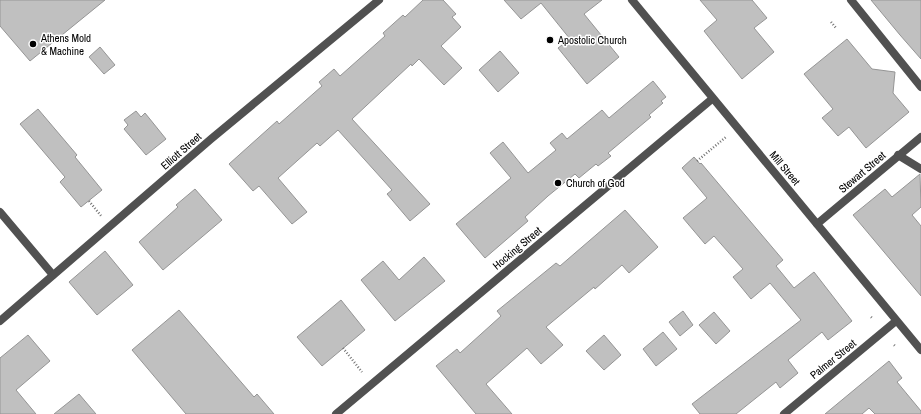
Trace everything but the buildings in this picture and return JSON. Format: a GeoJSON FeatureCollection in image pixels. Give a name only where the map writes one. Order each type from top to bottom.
{"type":"FeatureCollection","features":[{"type":"Feature","properties":{"kind":"street","name":"Elliott Street"},"geometry":{"type":"LineString","coordinates":[[0,321],[211,139],[379,0]]}},
{"type":"Feature","properties":{"kind":"street","name":"Mill Street"},"geometry":{"type":"LineString","coordinates":[[632,0],[712,99],[921,350]]}},
{"type":"Feature","properties":{"kind":"street"},"geometry":{"type":"LineString","coordinates":[[851,0],[921,87]]}},
{"type":"Feature","properties":{"kind":"street","name":"Hocking Street"},"geometry":{"type":"LineString","coordinates":[[336,414],[712,99]]}},
{"type":"Feature","properties":{"kind":"street","name":"Stewart Street"},"geometry":{"type":"LineString","coordinates":[[817,224],[921,136]]}},
{"type":"Feature","properties":{"kind":"street"},"geometry":{"type":"LineString","coordinates":[[898,155],[921,169]]}},
{"type":"Feature","properties":{"kind":"street"},"geometry":{"type":"LineString","coordinates":[[0,212],[53,275]]}},
{"type":"Feature","properties":{"kind":"street","name":"Palmer Street"},"geometry":{"type":"LineString","coordinates":[[784,414],[896,321]]}},
{"type":"Feature","properties":{"kind":"path"},"geometry":{"type":"LineString","coordinates":[[831,22],[836,28]]}},
{"type":"Feature","properties":{"kind":"path"},"geometry":{"type":"LineString","coordinates":[[697,161],[726,137]]}},
{"type":"Feature","properties":{"kind":"path"},"geometry":{"type":"LineString","coordinates":[[89,201],[102,218]]}},
{"type":"Feature","properties":{"kind":"path"},"geometry":{"type":"LineString","coordinates":[[343,348],[362,372]]}},
{"type":"Feature","properties":{"kind":"place","name":"Apostolic Church"},"geometry":{"type":"Point","coordinates":[550,40]}},
{"type":"Feature","properties":{"kind":"place","name":"Athens Mold & Machine"},"geometry":{"type":"Point","coordinates":[33,44]}},
{"type":"Feature","properties":{"kind":"place","name":"Church of God"},"geometry":{"type":"Point","coordinates":[558,183]}}]}
